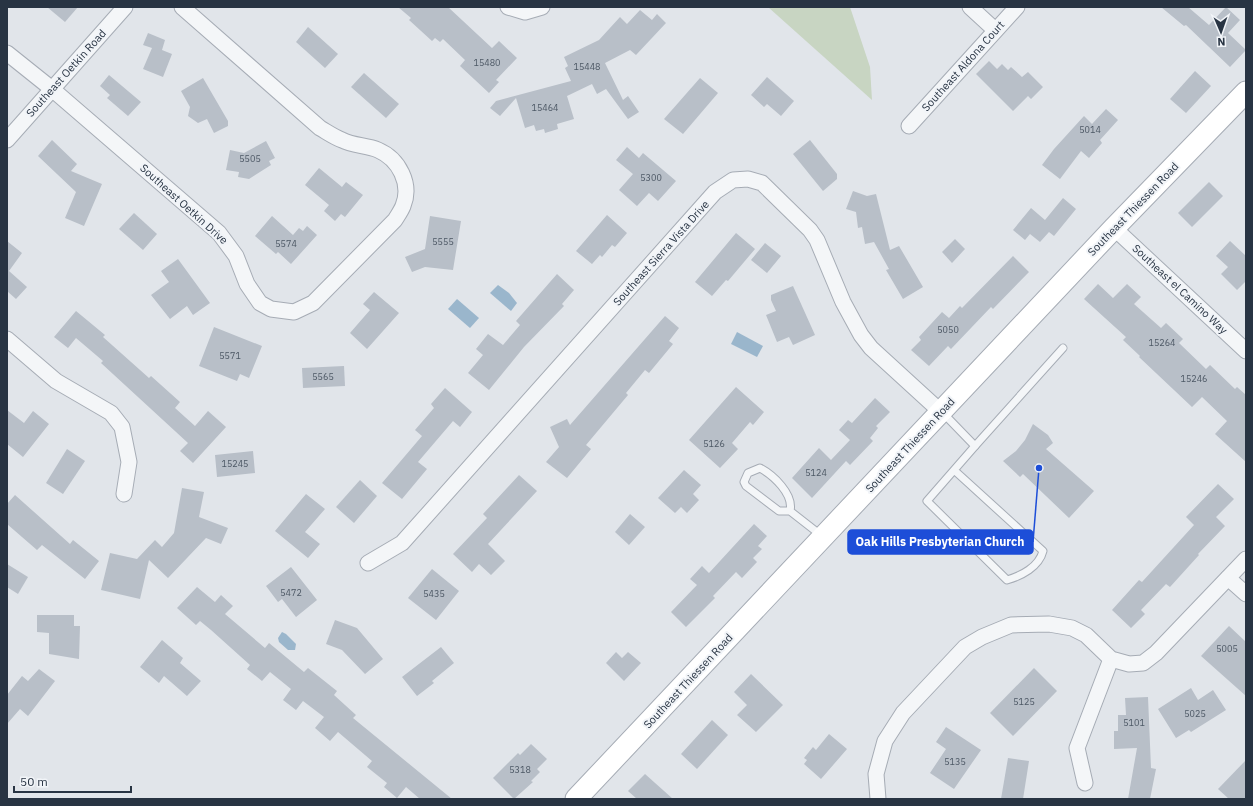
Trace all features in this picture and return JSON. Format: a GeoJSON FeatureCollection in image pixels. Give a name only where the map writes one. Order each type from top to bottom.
{"type":"FeatureCollection","features":[{"type":"Feature","properties":{"kind":"main road","name":"Southeast Thiessen Road"},"geometry":{"type":"LineString","coordinates":[[576,799],[1114,228],[1246,92]]}},
{"type":"Feature","properties":{"kind":"street","name":"Southeast Oetkin Road"},"geometry":{"type":"LineString","coordinates":[[7,140],[125,7]]}},
{"type":"Feature","properties":{"kind":"street","name":"Southeast Oetkin Drive"},"geometry":{"type":"LineString","coordinates":[[7,53],[52,89],[220,233],[236,256],[247,284],[260,303],[271,310],[294,312],[313,303],[395,220],[403,206],[406,189],[402,173],[393,159],[377,149],[358,146],[342,140],[320,128],[182,7]]}},
{"type":"Feature","properties":{"kind":"street"},"geometry":{"type":"LineString","coordinates":[[508,7],[525,12],[542,7]]}},
{"type":"Feature","properties":{"kind":"street"},"geometry":{"type":"LineString","coordinates":[[970,7],[995,30]]}},
{"type":"Feature","properties":{"kind":"street","name":"Southeast Aldona Court"},"geometry":{"type":"LineString","coordinates":[[909,126],[1017,7]]}},
{"type":"Feature","properties":{"kind":"street","name":"Southeast Sierra Vista Drive"},"geometry":{"type":"LineString","coordinates":[[368,563],[402,543],[715,192],[733,180],[748,179],[762,183],[810,230],[823,250],[843,302],[861,335],[871,348],[941,412]]}},
{"type":"Feature","properties":{"kind":"street","name":"Southeast el Camino Way"},"geometry":{"type":"LineString","coordinates":[[1114,228],[1246,351]]}},
{"type":"Feature","properties":{"kind":"street"},"geometry":{"type":"LineString","coordinates":[[7,339],[56,381],[110,413],[122,427],[129,462],[124,494]]}},
{"type":"Feature","properties":{"kind":"street"},"geometry":{"type":"LineString","coordinates":[[878,799],[876,774],[885,741],[903,713],[965,647],[982,637],[1011,626],[1049,624],[1072,628],[1086,635],[1111,658],[1129,664],[1144,663],[1156,653],[1246,559]]}},
{"type":"Feature","properties":{"kind":"street"},"geometry":{"type":"LineString","coordinates":[[1228,578],[1246,594]]}},
{"type":"Feature","properties":{"kind":"street"},"geometry":{"type":"LineString","coordinates":[[1085,783],[1077,748],[1111,658]]}},
{"type":"Feature","properties":{"kind":"lane"},"geometry":{"type":"LineString","coordinates":[[954,470],[1042,551],[1041,559],[1021,576],[1007,580],[927,501],[954,470],[975,446],[1063,348]]}},
{"type":"Feature","properties":{"kind":"lane"},"geometry":{"type":"LineString","coordinates":[[941,412],[975,446]]}},
{"type":"Feature","properties":{"kind":"lane"},"geometry":{"type":"LineString","coordinates":[[790,511],[791,506],[787,495],[770,473],[760,468],[748,473],[744,482],[746,486],[779,511],[790,511],[823,537]]}},
{"type":"Feature","properties":{"kind":"green space"},"geometry":{"type":"Polygon","coordinates":[[[768,7],[850,7],[870,67],[872,100],[768,7]]]}},
{"type":"Feature","properties":{"kind":"water"},"geometry":{"type":"Polygon","coordinates":[[[498,285],[509,293],[517,303],[511,311],[490,293],[498,285]]]}},
{"type":"Feature","properties":{"kind":"water"},"geometry":{"type":"Polygon","coordinates":[[[457,299],[479,318],[470,328],[448,309],[457,299]]]}},
{"type":"Feature","properties":{"kind":"water"},"geometry":{"type":"Polygon","coordinates":[[[737,332],[763,346],[757,357],[731,344],[737,332]]]}},
{"type":"Feature","properties":{"kind":"water"},"geometry":{"type":"Polygon","coordinates":[[[282,632],[296,644],[295,650],[288,650],[279,642],[278,638],[282,632]]]}},
{"type":"Feature","properties":{"kind":"building"},"geometry":{"type":"Polygon","coordinates":[[[47,7],[78,7],[65,22],[47,7]]]}},
{"type":"Feature","properties":{"kind":"building"},"geometry":{"type":"Polygon","coordinates":[[[398,7],[448,7],[492,48],[499,41],[517,58],[496,80],[499,82],[489,93],[460,66],[465,60],[443,39],[440,42],[435,38],[432,41],[409,20],[411,18],[398,7]]]}},
{"type":"Feature","properties":{"kind":"building"},"geometry":{"type":"Polygon","coordinates":[[[1161,7],[1188,7],[1209,25],[1226,7],[1240,20],[1228,33],[1246,50],[1230,67],[1186,25],[1184,26],[1161,7]]]}},
{"type":"Feature","properties":{"kind":"building"},"geometry":{"type":"Polygon","coordinates":[[[640,10],[652,20],[657,14],[666,23],[636,55],[630,50],[605,63],[623,100],[628,96],[639,112],[628,119],[606,89],[597,94],[592,84],[567,96],[574,119],[557,124],[558,129],[545,133],[544,129],[536,131],[534,125],[525,128],[516,98],[500,116],[490,108],[496,101],[571,81],[565,68],[568,66],[564,57],[599,40],[620,17],[627,24],[640,10]]]}},
{"type":"Feature","properties":{"kind":"building"},"geometry":{"type":"Polygon","coordinates":[[[308,27],[338,54],[325,68],[296,42],[308,27]]]}},
{"type":"Feature","properties":{"kind":"building"},"geometry":{"type":"Polygon","coordinates":[[[148,33],[165,40],[162,50],[172,54],[163,77],[143,69],[152,48],[143,45],[148,33]]]}},
{"type":"Feature","properties":{"kind":"building"},"geometry":{"type":"Polygon","coordinates":[[[989,61],[997,69],[1002,64],[1008,70],[1011,67],[1022,77],[1028,72],[1043,87],[1031,99],[1028,96],[1013,111],[976,74],[989,61]]]}},
{"type":"Feature","properties":{"kind":"building"},"geometry":{"type":"Polygon","coordinates":[[[1195,71],[1211,86],[1186,113],[1170,99],[1195,71]]]}},
{"type":"Feature","properties":{"kind":"building"},"geometry":{"type":"Polygon","coordinates":[[[364,73],[399,104],[386,118],[351,87],[364,73]]]}},
{"type":"Feature","properties":{"kind":"building"},"geometry":{"type":"Polygon","coordinates":[[[109,75],[141,102],[128,116],[107,98],[110,95],[100,86],[109,75]]]}},
{"type":"Feature","properties":{"kind":"building"},"geometry":{"type":"Polygon","coordinates":[[[767,77],[794,101],[781,116],[767,104],[764,107],[751,95],[767,77]]]}},
{"type":"Feature","properties":{"kind":"building"},"geometry":{"type":"Polygon","coordinates":[[[203,78],[228,121],[228,126],[214,133],[207,119],[198,123],[188,116],[190,107],[181,91],[203,78]]]}},
{"type":"Feature","properties":{"kind":"building"},"geometry":{"type":"Polygon","coordinates":[[[700,78],[718,93],[683,134],[664,119],[700,78]]]}},
{"type":"Feature","properties":{"kind":"building"},"geometry":{"type":"Polygon","coordinates":[[[1106,109],[1118,120],[1100,140],[1102,143],[1089,158],[1081,151],[1060,179],[1042,165],[1054,149],[1084,116],[1092,124],[1106,109]]]}},
{"type":"Feature","properties":{"kind":"building"},"geometry":{"type":"Polygon","coordinates":[[[52,140],[77,164],[71,171],[102,184],[84,226],[65,218],[76,192],[38,156],[52,140]]]}},
{"type":"Feature","properties":{"kind":"building"},"geometry":{"type":"Polygon","coordinates":[[[810,140],[837,174],[837,179],[823,191],[793,154],[810,140]]]}},
{"type":"Feature","properties":{"kind":"building"},"geometry":{"type":"Polygon","coordinates":[[[266,141],[275,158],[269,161],[271,165],[249,179],[238,177],[239,172],[226,170],[230,150],[244,153],[266,141]]]}},
{"type":"Feature","properties":{"kind":"building"},"geometry":{"type":"Polygon","coordinates":[[[627,147],[639,158],[643,153],[676,181],[658,201],[649,193],[637,206],[619,190],[633,174],[616,160],[627,147]]]}},
{"type":"Feature","properties":{"kind":"building"},"geometry":{"type":"Polygon","coordinates":[[[319,168],[342,187],[346,182],[363,195],[345,217],[341,214],[335,221],[324,211],[329,205],[305,185],[319,168]]]}},
{"type":"Feature","properties":{"kind":"building"},"geometry":{"type":"Polygon","coordinates":[[[1209,182],[1223,196],[1192,227],[1178,213],[1209,182]]]}},
{"type":"Feature","properties":{"kind":"building"},"geometry":{"type":"Polygon","coordinates":[[[853,191],[867,196],[876,194],[890,250],[899,246],[923,287],[903,299],[886,270],[889,269],[874,242],[865,244],[862,227],[858,228],[856,212],[846,209],[853,191]]]}},
{"type":"Feature","properties":{"kind":"building"},"geometry":{"type":"Polygon","coordinates":[[[1063,198],[1076,209],[1054,236],[1049,232],[1040,242],[1030,234],[1025,240],[1013,230],[1031,208],[1045,220],[1063,198]]]}},
{"type":"Feature","properties":{"kind":"building"},"geometry":{"type":"Polygon","coordinates":[[[134,213],[157,234],[143,250],[119,229],[134,213]]]}},
{"type":"Feature","properties":{"kind":"building"},"geometry":{"type":"Polygon","coordinates":[[[607,215],[627,233],[615,247],[612,245],[602,257],[600,255],[592,264],[576,251],[607,215]]]}},
{"type":"Feature","properties":{"kind":"building"},"geometry":{"type":"Polygon","coordinates":[[[272,216],[293,235],[299,228],[303,231],[307,226],[317,235],[291,264],[278,252],[276,254],[255,236],[272,216]]]}},
{"type":"Feature","properties":{"kind":"building"},"geometry":{"type":"Polygon","coordinates":[[[430,216],[461,221],[453,270],[425,267],[412,272],[405,257],[425,249],[430,216]]]}},
{"type":"Feature","properties":{"kind":"building"},"geometry":{"type":"Polygon","coordinates":[[[736,233],[755,249],[728,281],[726,280],[712,296],[695,282],[736,233]]]}},
{"type":"Feature","properties":{"kind":"building"},"geometry":{"type":"Polygon","coordinates":[[[955,239],[965,249],[952,263],[942,252],[955,239]]]}},
{"type":"Feature","properties":{"kind":"building"},"geometry":{"type":"Polygon","coordinates":[[[7,241],[22,253],[9,271],[27,287],[16,299],[7,291],[7,241]]]}},
{"type":"Feature","properties":{"kind":"building"},"geometry":{"type":"Polygon","coordinates":[[[1230,241],[1246,256],[1246,281],[1237,290],[1221,274],[1228,267],[1216,256],[1230,241]]]}},
{"type":"Feature","properties":{"kind":"building"},"geometry":{"type":"Polygon","coordinates":[[[765,243],[781,256],[767,273],[751,260],[765,243]]]}},
{"type":"Feature","properties":{"kind":"building"},"geometry":{"type":"Polygon","coordinates":[[[1013,256],[1029,272],[993,309],[991,307],[951,349],[948,346],[929,366],[911,350],[921,340],[919,337],[942,312],[949,318],[960,306],[962,308],[1013,256]]]}},
{"type":"Feature","properties":{"kind":"building"},"geometry":{"type":"Polygon","coordinates":[[[178,259],[210,303],[193,315],[187,306],[170,319],[151,295],[169,282],[161,271],[178,259]]]}},
{"type":"Feature","properties":{"kind":"building"},"geometry":{"type":"Polygon","coordinates":[[[557,274],[574,290],[562,304],[564,306],[524,347],[489,390],[468,373],[483,355],[476,349],[488,334],[503,345],[520,325],[516,321],[557,274]]]}},
{"type":"Feature","properties":{"kind":"building"},"geometry":{"type":"Polygon","coordinates":[[[1098,284],[1113,298],[1127,284],[1141,297],[1134,304],[1161,328],[1166,323],[1183,339],[1179,343],[1206,369],[1210,365],[1235,389],[1237,387],[1246,395],[1246,462],[1215,434],[1227,421],[1202,397],[1192,407],[1139,357],[1140,356],[1123,340],[1126,337],[1084,299],[1098,284]]]}},
{"type":"Feature","properties":{"kind":"building"},"geometry":{"type":"Polygon","coordinates":[[[793,286],[815,335],[793,345],[789,337],[777,342],[766,315],[776,311],[771,300],[771,295],[793,286]]]}},
{"type":"Feature","properties":{"kind":"building"},"geometry":{"type":"Polygon","coordinates":[[[374,292],[399,313],[367,349],[350,333],[370,310],[363,304],[374,292]]]}},
{"type":"Feature","properties":{"kind":"building"},"geometry":{"type":"Polygon","coordinates":[[[76,311],[105,335],[103,337],[149,378],[151,376],[180,402],[175,408],[195,426],[208,411],[226,427],[193,463],[180,451],[188,443],[101,363],[103,361],[76,338],[68,348],[54,337],[76,311]]]}},
{"type":"Feature","properties":{"kind":"building"},"geometry":{"type":"Polygon","coordinates":[[[665,316],[679,328],[669,341],[673,344],[649,373],[645,370],[626,393],[628,395],[586,445],[591,449],[567,478],[546,462],[559,447],[550,427],[567,419],[570,425],[665,316]]]}},
{"type":"Feature","properties":{"kind":"building"},"geometry":{"type":"Polygon","coordinates":[[[214,327],[262,346],[249,378],[240,374],[237,381],[199,366],[214,327]]]}},
{"type":"Feature","properties":{"kind":"building"},"geometry":{"type":"Polygon","coordinates":[[[344,366],[345,386],[303,388],[302,368],[344,366]]]}},
{"type":"Feature","properties":{"kind":"building"},"geometry":{"type":"Polygon","coordinates":[[[736,387],[764,412],[753,425],[750,422],[732,443],[738,449],[720,468],[689,440],[736,387]]]}},
{"type":"Feature","properties":{"kind":"building"},"geometry":{"type":"Polygon","coordinates":[[[445,388],[472,412],[460,427],[453,421],[418,462],[427,469],[402,499],[382,483],[422,436],[415,430],[434,408],[431,404],[445,388]]]}},
{"type":"Feature","properties":{"kind":"building"},"geometry":{"type":"Polygon","coordinates":[[[875,398],[890,412],[876,426],[878,428],[870,438],[873,441],[850,465],[846,461],[812,498],[792,478],[819,448],[831,460],[850,440],[839,430],[848,420],[852,423],[875,398]]]}},
{"type":"Feature","properties":{"kind":"building"},"geometry":{"type":"Polygon","coordinates":[[[7,410],[24,423],[33,411],[49,424],[23,457],[7,444],[7,410]]]}},
{"type":"Feature","properties":{"kind":"building"},"geometry":{"type":"Polygon","coordinates":[[[1033,424],[1048,435],[1053,443],[1046,449],[1094,491],[1069,518],[1023,474],[1020,477],[1003,461],[1016,451],[1025,440],[1033,424]]]}},
{"type":"Feature","properties":{"kind":"building"},"geometry":{"type":"Polygon","coordinates":[[[67,449],[85,461],[63,494],[46,483],[67,449]]]}},
{"type":"Feature","properties":{"kind":"building"},"geometry":{"type":"Polygon","coordinates":[[[253,451],[255,473],[217,477],[215,455],[253,451]]]}},
{"type":"Feature","properties":{"kind":"building"},"geometry":{"type":"Polygon","coordinates":[[[684,470],[701,485],[693,494],[699,500],[687,513],[681,507],[675,513],[658,498],[684,470]]]}},
{"type":"Feature","properties":{"kind":"building"},"geometry":{"type":"Polygon","coordinates":[[[519,475],[537,491],[488,544],[505,561],[491,575],[479,564],[472,572],[453,554],[487,518],[483,514],[519,475]]]}},
{"type":"Feature","properties":{"kind":"building"},"geometry":{"type":"Polygon","coordinates":[[[360,480],[377,496],[354,523],[336,507],[360,480]]]}},
{"type":"Feature","properties":{"kind":"building"},"geometry":{"type":"Polygon","coordinates":[[[1218,484],[1234,499],[1216,517],[1225,526],[1198,554],[1199,555],[1170,587],[1166,584],[1141,610],[1145,614],[1131,628],[1112,610],[1139,580],[1142,582],[1194,525],[1186,517],[1218,484]]]}},
{"type":"Feature","properties":{"kind":"building"},"geometry":{"type":"Polygon","coordinates":[[[182,488],[204,492],[199,517],[228,528],[221,544],[206,538],[168,578],[149,560],[140,599],[101,590],[110,553],[137,559],[155,540],[162,547],[174,533],[182,488]]]}},
{"type":"Feature","properties":{"kind":"building"},"geometry":{"type":"Polygon","coordinates":[[[306,494],[325,509],[305,532],[320,544],[308,558],[275,531],[306,494]]]}},
{"type":"Feature","properties":{"kind":"building"},"geometry":{"type":"Polygon","coordinates":[[[15,495],[70,544],[73,540],[99,561],[85,579],[42,545],[37,550],[7,524],[7,504],[15,495]]]}},
{"type":"Feature","properties":{"kind":"building"},"geometry":{"type":"Polygon","coordinates":[[[630,514],[645,527],[629,545],[615,532],[630,514]]]}},
{"type":"Feature","properties":{"kind":"building"},"geometry":{"type":"Polygon","coordinates":[[[754,524],[767,536],[758,546],[762,549],[753,558],[757,562],[742,578],[736,572],[713,596],[715,598],[686,627],[671,612],[697,585],[690,579],[702,566],[709,573],[754,524]]]}},
{"type":"Feature","properties":{"kind":"building"},"geometry":{"type":"Polygon","coordinates":[[[7,564],[28,577],[18,594],[7,587],[7,564]]]}},
{"type":"Feature","properties":{"kind":"building"},"geometry":{"type":"Polygon","coordinates":[[[291,567],[317,600],[296,617],[282,599],[278,602],[266,586],[291,567]]]}},
{"type":"Feature","properties":{"kind":"building"},"geometry":{"type":"Polygon","coordinates":[[[432,569],[459,591],[436,620],[408,598],[432,569]]]}},
{"type":"Feature","properties":{"kind":"building"},"geometry":{"type":"Polygon","coordinates":[[[197,587],[215,602],[221,595],[233,606],[225,614],[265,648],[269,643],[304,672],[308,668],[337,691],[334,695],[356,715],[353,718],[452,799],[420,799],[406,787],[397,798],[384,787],[387,783],[367,767],[372,761],[338,732],[330,741],[315,728],[324,717],[303,701],[296,710],[283,700],[291,689],[270,672],[262,681],[247,669],[250,665],[211,630],[200,621],[196,625],[177,608],[197,587]]]}},
{"type":"Feature","properties":{"kind":"building"},"geometry":{"type":"Polygon","coordinates":[[[37,615],[74,615],[74,626],[80,626],[79,659],[49,654],[49,633],[37,632],[37,615]]]}},
{"type":"Feature","properties":{"kind":"building"},"geometry":{"type":"Polygon","coordinates":[[[335,620],[357,628],[383,659],[365,674],[342,650],[326,644],[335,620]]]}},
{"type":"Feature","properties":{"kind":"building"},"geometry":{"type":"Polygon","coordinates":[[[1229,626],[1246,642],[1246,696],[1201,656],[1229,626]]]}},
{"type":"Feature","properties":{"kind":"building"},"geometry":{"type":"Polygon","coordinates":[[[162,640],[183,658],[180,663],[201,681],[187,696],[164,676],[159,683],[140,667],[162,640]]]}},
{"type":"Feature","properties":{"kind":"building"},"geometry":{"type":"Polygon","coordinates":[[[441,647],[454,663],[432,681],[434,683],[417,696],[402,677],[441,647]]]}},
{"type":"Feature","properties":{"kind":"building"},"geometry":{"type":"Polygon","coordinates":[[[616,652],[622,658],[628,652],[641,663],[624,681],[606,663],[616,652]]]}},
{"type":"Feature","properties":{"kind":"building"},"geometry":{"type":"Polygon","coordinates":[[[1034,668],[1057,691],[1013,736],[990,713],[1034,668]]]}},
{"type":"Feature","properties":{"kind":"building"},"geometry":{"type":"Polygon","coordinates":[[[39,669],[55,681],[28,716],[20,709],[7,724],[7,695],[22,676],[28,681],[39,669]]]}},
{"type":"Feature","properties":{"kind":"building"},"geometry":{"type":"Polygon","coordinates":[[[751,674],[783,705],[756,732],[737,715],[747,705],[734,692],[751,674]]]}},
{"type":"Feature","properties":{"kind":"building"},"geometry":{"type":"Polygon","coordinates":[[[1191,688],[1198,700],[1213,690],[1226,710],[1191,732],[1189,730],[1176,738],[1158,709],[1191,688]]]}},
{"type":"Feature","properties":{"kind":"building"},"geometry":{"type":"Polygon","coordinates":[[[1148,697],[1151,768],[1156,769],[1150,799],[1128,799],[1137,748],[1114,749],[1114,731],[1118,731],[1118,715],[1126,715],[1125,698],[1148,697]]]}},
{"type":"Feature","properties":{"kind":"building"},"geometry":{"type":"Polygon","coordinates":[[[712,720],[728,735],[697,769],[681,754],[712,720]]]}},
{"type":"Feature","properties":{"kind":"building"},"geometry":{"type":"Polygon","coordinates":[[[946,727],[981,750],[954,789],[930,773],[946,749],[936,742],[946,727]]]}},
{"type":"Feature","properties":{"kind":"building"},"geometry":{"type":"Polygon","coordinates":[[[829,734],[847,749],[821,779],[804,764],[807,760],[804,758],[813,747],[816,750],[829,734]]]}},
{"type":"Feature","properties":{"kind":"building"},"geometry":{"type":"Polygon","coordinates":[[[531,744],[547,759],[537,769],[540,772],[531,781],[533,782],[514,799],[493,778],[518,753],[520,755],[531,744]]]}},
{"type":"Feature","properties":{"kind":"building"},"geometry":{"type":"Polygon","coordinates":[[[1008,758],[1029,761],[1023,799],[1001,799],[1008,758]]]}},
{"type":"Feature","properties":{"kind":"building"},"geometry":{"type":"Polygon","coordinates":[[[1246,760],[1246,799],[1229,799],[1218,789],[1246,760]]]}},
{"type":"Feature","properties":{"kind":"building"},"geometry":{"type":"Polygon","coordinates":[[[645,774],[673,799],[637,799],[628,791],[645,774]]]}},
{"type":"Feature","properties":{"kind":"place","name":"Oak Hills Presbyterian Church"},"geometry":{"type":"Point","coordinates":[1039,468]}}]}
